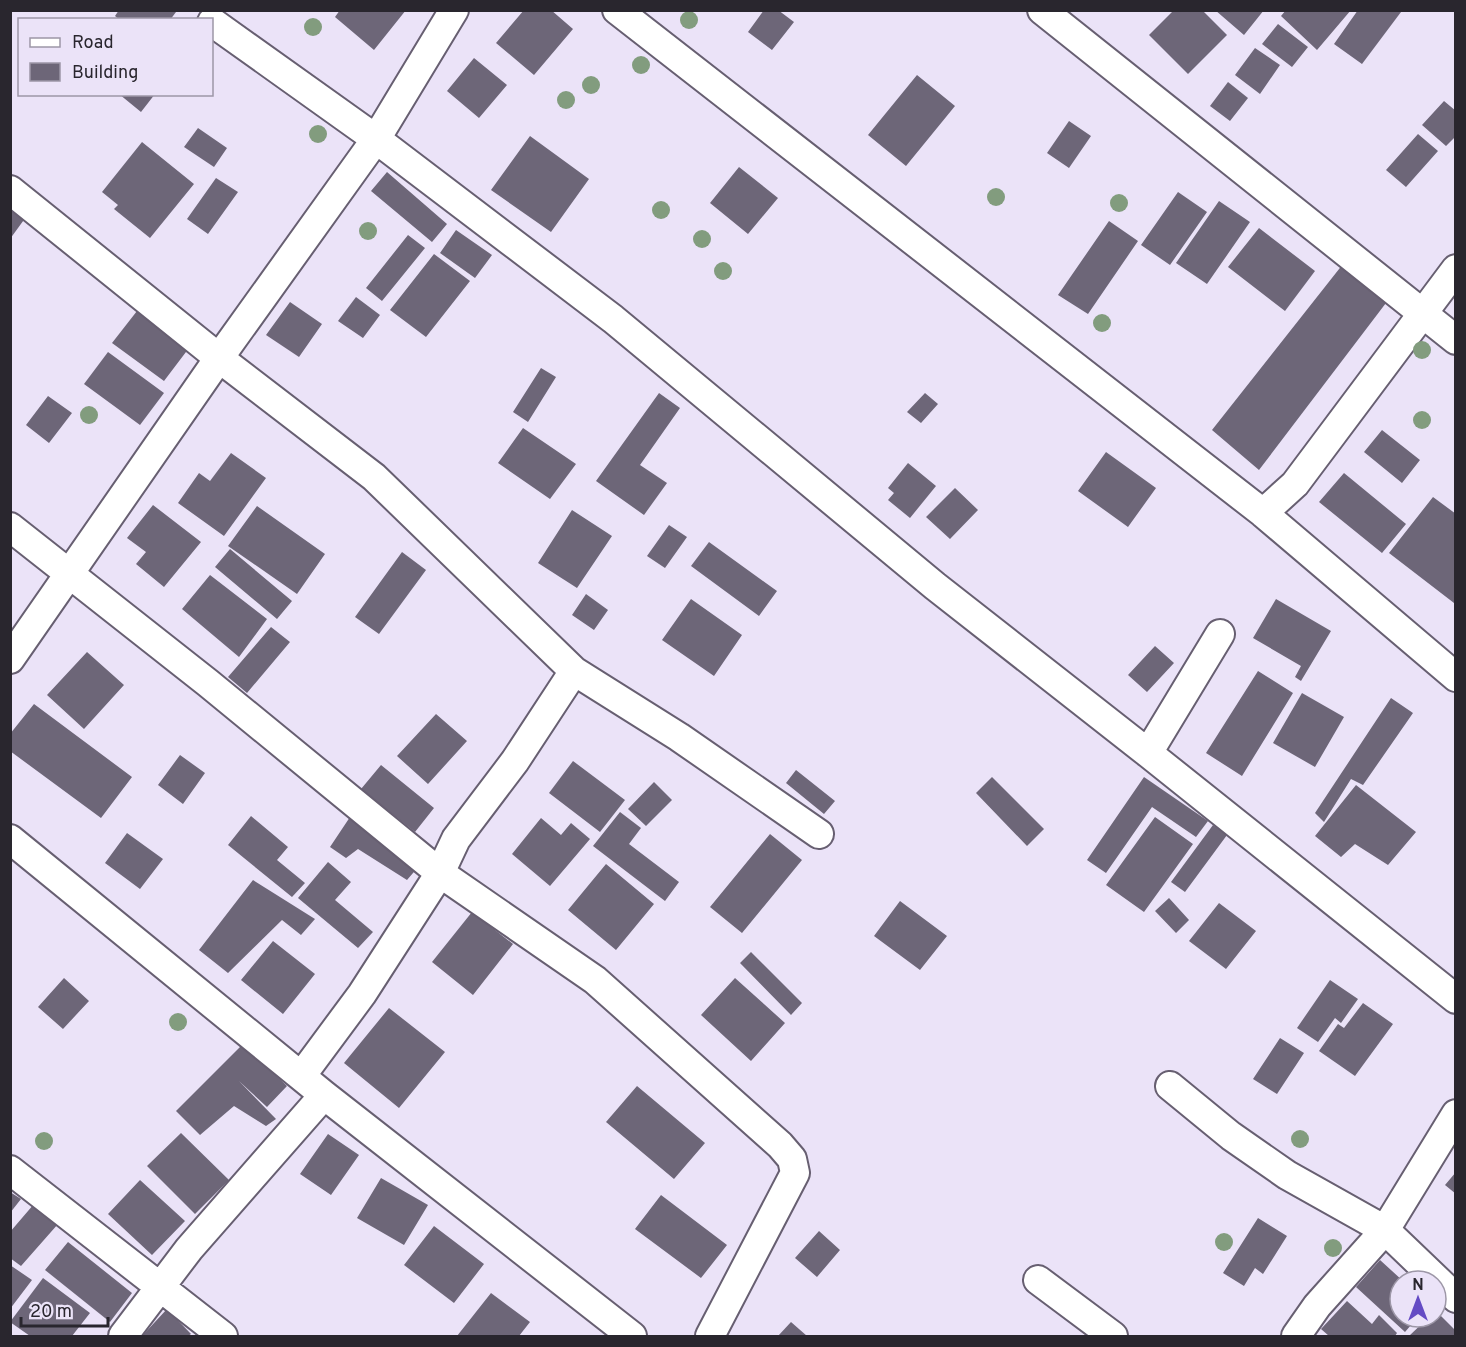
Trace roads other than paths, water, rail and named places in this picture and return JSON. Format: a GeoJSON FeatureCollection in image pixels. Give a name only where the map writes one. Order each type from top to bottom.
{"type":"FeatureCollection","features":[{"type":"Feature","properties":{"kind":"street"},"geometry":{"type":"LineString","coordinates":[[10,659],[71,575],[219,358],[376,139],[454,10]]}},
{"type":"Feature","properties":{"kind":"street"},"geometry":{"type":"LineString","coordinates":[[617,10],[1263,513],[1455,677]]}},
{"type":"Feature","properties":{"kind":"street"},"geometry":{"type":"LineString","coordinates":[[1042,10],[1455,340]]}},
{"type":"Feature","properties":{"kind":"street"},"geometry":{"type":"LineString","coordinates":[[213,23],[376,139],[613,319],[935,586],[1455,999]]}},
{"type":"Feature","properties":{"kind":"street"},"geometry":{"type":"LineString","coordinates":[[10,190],[219,358],[374,477],[574,671],[679,737],[819,834]]}},
{"type":"Feature","properties":{"kind":"street"},"geometry":{"type":"LineString","coordinates":[[1263,513],[1295,484],[1455,269]]}},
{"type":"Feature","properties":{"kind":"street"},"geometry":{"type":"LineString","coordinates":[[10,527],[208,683],[440,873],[595,981],[780,1145],[792,1159],[795,1173],[710,1336]]}},
{"type":"Feature","properties":{"kind":"street"},"geometry":{"type":"LineString","coordinates":[[1148,753],[1220,634]]}},
{"type":"Feature","properties":{"kind":"street"},"geometry":{"type":"LineString","coordinates":[[302,1076],[362,994],[440,873],[456,839],[515,761],[574,671]]}},
{"type":"Feature","properties":{"kind":"street"},"geometry":{"type":"LineString","coordinates":[[10,839],[324,1095],[633,1336]]}},
{"type":"Feature","properties":{"kind":"street"},"geometry":{"type":"LineString","coordinates":[[1170,1086],[1231,1136],[1287,1175],[1385,1230],[1455,1298]]}},
{"type":"Feature","properties":{"kind":"street"},"geometry":{"type":"LineString","coordinates":[[123,1336],[189,1249],[324,1095]]}},
{"type":"Feature","properties":{"kind":"street"},"geometry":{"type":"LineString","coordinates":[[1296,1336],[1317,1306],[1385,1230],[1455,1114]]}},
{"type":"Feature","properties":{"kind":"street"},"geometry":{"type":"LineString","coordinates":[[10,1170],[223,1336]]}},
{"type":"Feature","properties":{"kind":"street"},"geometry":{"type":"LineString","coordinates":[[1038,1280],[1113,1336]]}}]}
